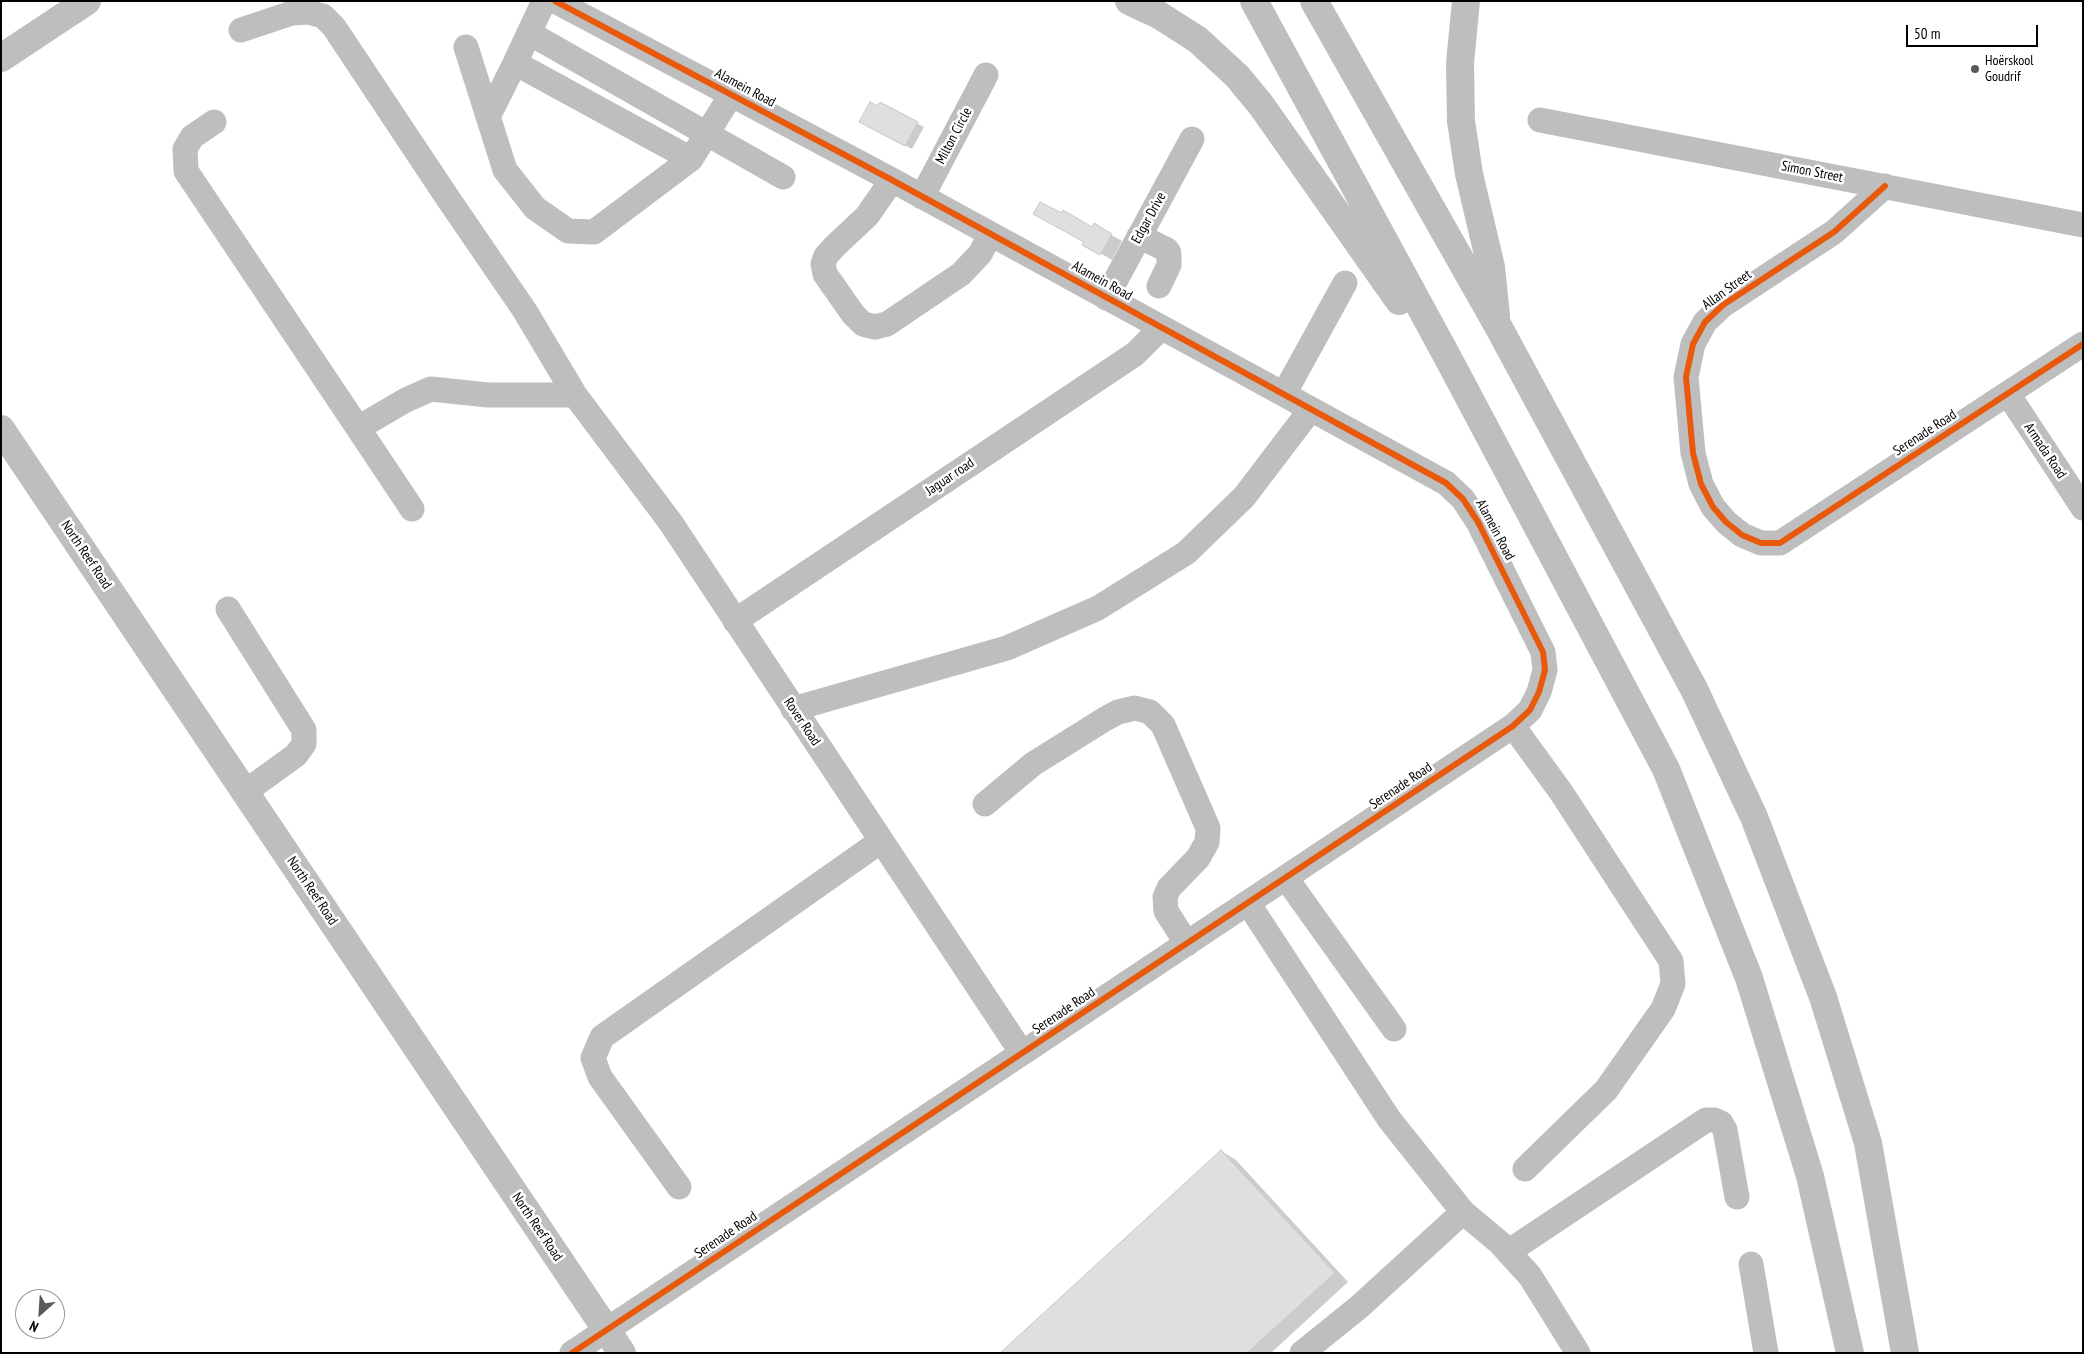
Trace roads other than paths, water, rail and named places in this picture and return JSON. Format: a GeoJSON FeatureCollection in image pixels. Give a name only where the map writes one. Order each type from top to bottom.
{"type":"FeatureCollection","features":[{"type":"Feature","properties":{"kind":"main road"},"geometry":{"type":"LineString","coordinates":[[1129,1],[1160,15],[1198,40],[1237,76],[1284,137],[1414,323],[1429,342],[1448,358]]}},
{"type":"Feature","properties":{"kind":"main road"},"geometry":{"type":"LineString","coordinates":[[1254,1],[1448,358],[1666,770],[1749,978],[1810,1176],[1850,1353]]}},
{"type":"Feature","properties":{"kind":"main road"},"geometry":{"type":"LineString","coordinates":[[1314,1],[1498,326],[1694,689],[1754,817],[1822,997],[1868,1143],[1905,1353]]}},
{"type":"Feature","properties":{"kind":"main road"},"geometry":{"type":"LineString","coordinates":[[1466,1],[1460,63],[1461,121],[1469,174],[1491,267],[1498,326]]}},
{"type":"Feature","properties":{"kind":"main road"},"geometry":{"type":"LineString","coordinates":[[1,58],[81,3]]}},
{"type":"Feature","properties":{"kind":"main road","name":"North Reef Road"},"geometry":{"type":"LineString","coordinates":[[1,429],[622,1353]]}},
{"type":"Feature","properties":{"kind":"street"},"geometry":{"type":"LineString","coordinates":[[488,117],[544,1]]}},
{"type":"Feature","properties":{"kind":"street","name":"Alamein Road"},"geometry":{"type":"LineString","coordinates":[[556,1],[892,180],[1413,464],[1446,484],[1464,499],[1478,522],[1543,652],[1545,670]]}},
{"type":"Feature","properties":{"kind":"street","name":"Rover Road"},"geometry":{"type":"LineString","coordinates":[[240,30],[292,13],[308,12],[323,16],[334,27],[525,312],[575,396],[671,523],[1022,1053]]}},
{"type":"Feature","properties":{"kind":"street"},"geometry":{"type":"LineString","coordinates":[[529,33],[783,177]]}},
{"type":"Feature","properties":{"kind":"street"},"geometry":{"type":"LineString","coordinates":[[466,47],[505,170],[534,208],[568,231],[594,232],[692,159],[731,95]]}},
{"type":"Feature","properties":{"kind":"street"},"geometry":{"type":"LineString","coordinates":[[515,63],[692,159]]}},
{"type":"Feature","properties":{"kind":"street","name":"Milton Circle"},"geometry":{"type":"LineString","coordinates":[[922,197],[986,75]]}},
{"type":"Feature","properties":{"kind":"street","name":"Simon Street"},"geometry":{"type":"LineString","coordinates":[[1540,120],[2083,225]]}},
{"type":"Feature","properties":{"kind":"street"},"geometry":{"type":"LineString","coordinates":[[214,122],[192,137],[185,149],[186,171],[412,509]]}},
{"type":"Feature","properties":{"kind":"street","name":"Edgar Drive"},"geometry":{"type":"LineString","coordinates":[[1106,298],[1192,139]]}},
{"type":"Feature","properties":{"kind":"street"},"geometry":{"type":"LineString","coordinates":[[892,180],[867,216],[835,246],[826,256],[823,264],[825,274],[853,314],[863,324],[874,327],[887,324],[961,274],[980,254],[990,235]]}},
{"type":"Feature","properties":{"kind":"street","name":"Allan Street"},"geometry":{"type":"LineString","coordinates":[[1780,543],[1761,544],[1742,535],[1726,522],[1714,507],[1701,484],[1693,453],[1686,377],[1693,344],[1705,322],[1723,305],[1834,232],[1885,186]]}},
{"type":"Feature","properties":{"kind":"street"},"geometry":{"type":"LineString","coordinates":[[1139,236],[1169,253],[1169,265],[1159,286]]}},
{"type":"Feature","properties":{"kind":"street"},"geometry":{"type":"LineString","coordinates":[[1284,394],[1345,283]]}},
{"type":"Feature","properties":{"kind":"street","name":"Jaguar road"},"geometry":{"type":"LineString","coordinates":[[735,621],[1135,354],[1161,328]]}},
{"type":"Feature","properties":{"kind":"street","name":"Serenade Road"},"geometry":{"type":"LineString","coordinates":[[1780,543],[2083,344]]}},
{"type":"Feature","properties":{"kind":"street"},"geometry":{"type":"LineString","coordinates":[[358,428],[406,400],[431,389],[488,395],[575,396]]}},
{"type":"Feature","properties":{"kind":"street","name":"Armada Road"},"geometry":{"type":"LineString","coordinates":[[2008,394],[2083,508]]}},
{"type":"Feature","properties":{"kind":"street"},"geometry":{"type":"LineString","coordinates":[[794,709],[1007,648],[1098,608],[1186,553],[1244,497],[1311,409]]}},
{"type":"Feature","properties":{"kind":"street"},"geometry":{"type":"LineString","coordinates":[[228,608],[304,730],[304,744],[296,755],[246,792]]}},
{"type":"Feature","properties":{"kind":"street","name":"Serenade Road"},"geometry":{"type":"LineString","coordinates":[[572,1353],[1514,726],[1530,710],[1540,692],[1545,670]]}},
{"type":"Feature","properties":{"kind":"street"},"geometry":{"type":"LineString","coordinates":[[985,804],[1033,764],[1105,719],[1118,712],[1135,708],[1150,712],[1163,724],[1208,828],[1207,842],[1198,858],[1169,888],[1165,897],[1166,911],[1187,944]]}},
{"type":"Feature","properties":{"kind":"street"},"geometry":{"type":"LineString","coordinates":[[1514,726],[1561,792],[1671,961],[1673,984],[1663,1009],[1606,1090],[1525,1168]]}},
{"type":"Feature","properties":{"kind":"street"},"geometry":{"type":"LineString","coordinates":[[679,1187],[600,1078],[594,1058],[602,1038],[881,840]]}},
{"type":"Feature","properties":{"kind":"street"},"geometry":{"type":"LineString","coordinates":[[1286,878],[1394,1029]]}},
{"type":"Feature","properties":{"kind":"street"},"geometry":{"type":"LineString","coordinates":[[1248,903],[1389,1119],[1463,1212],[1500,1243],[1530,1276],[1578,1353]]}},
{"type":"Feature","properties":{"kind":"street"},"geometry":{"type":"LineString","coordinates":[[1508,1252],[1706,1120],[1714,1120],[1721,1123],[1725,1130],[1737,1197]]}},
{"type":"Feature","properties":{"kind":"street"},"geometry":{"type":"LineString","coordinates":[[1302,1353],[1359,1307],[1463,1212]]}},
{"type":"Feature","properties":{"kind":"street"},"geometry":{"type":"LineString","coordinates":[[1751,1264],[1766,1353]]}},
{"type":"Feature","properties":{"kind":"place","name":"Hoërskool Goudrif"},"geometry":{"type":"Point","coordinates":[1975,69]}}]}
